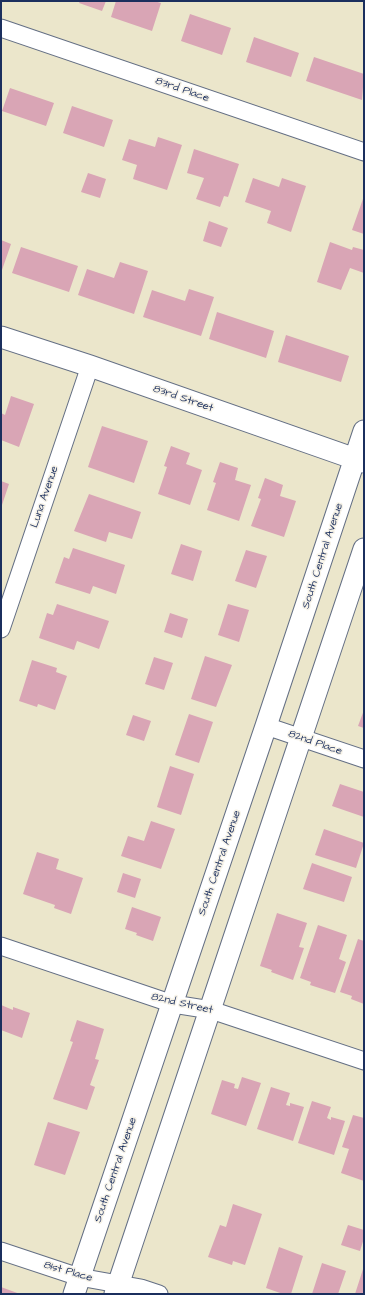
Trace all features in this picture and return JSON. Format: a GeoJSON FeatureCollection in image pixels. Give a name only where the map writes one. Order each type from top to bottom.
{"type":"FeatureCollection","features":[{"type":"Feature","properties":{"kind":"street","name":"83rd Place"},"geometry":{"type":"LineString","coordinates":[[1,28],[364,152]]}},
{"type":"Feature","properties":{"kind":"street","name":"83rd Street"},"geometry":{"type":"LineString","coordinates":[[1,337],[90,366],[359,461]]}},
{"type":"Feature","properties":{"kind":"street","name":"Luna Avenue"},"geometry":{"type":"LineString","coordinates":[[1,629],[90,366]]}},
{"type":"Feature","properties":{"kind":"street","name":"South Central Avenue"},"geometry":{"type":"LineString","coordinates":[[77,1286],[266,726],[359,461],[364,431]]}},
{"type":"Feature","properties":{"kind":"street"},"geometry":{"type":"LineString","coordinates":[[117,1289],[364,549]]}},
{"type":"Feature","properties":{"kind":"street","name":"82nd Place"},"geometry":{"type":"LineString","coordinates":[[266,726],[364,759]]}},
{"type":"Feature","properties":{"kind":"street","name":"82nd Street"},"geometry":{"type":"LineString","coordinates":[[1,946],[172,1004],[211,1010],[364,1061]]}},
{"type":"Feature","properties":{"kind":"street","name":"81st Place"},"geometry":{"type":"LineString","coordinates":[[1,1251],[77,1286],[117,1289],[141,1288],[160,1294]]}},
{"type":"Feature","properties":{"kind":"building"},"geometry":{"type":"Polygon","coordinates":[[[80,1],[106,1],[102,11],[79,3],[80,1]]]}},
{"type":"Feature","properties":{"kind":"building"},"geometry":{"type":"Polygon","coordinates":[[[116,1],[154,1],[161,3],[152,31],[111,17],[116,1]]]}},
{"type":"Feature","properties":{"kind":"building"},"geometry":{"type":"Polygon","coordinates":[[[190,14],[231,28],[222,55],[181,41],[190,14]]]}},
{"type":"Feature","properties":{"kind":"building"},"geometry":{"type":"Polygon","coordinates":[[[254,37],[299,53],[291,77],[246,62],[254,37]]]}},
{"type":"Feature","properties":{"kind":"building"},"geometry":{"type":"Polygon","coordinates":[[[314,57],[364,74],[362,100],[306,81],[314,57]]]}},
{"type":"Feature","properties":{"kind":"building"},"geometry":{"type":"Polygon","coordinates":[[[10,88],[54,103],[46,126],[2,111],[10,88]]]}},
{"type":"Feature","properties":{"kind":"building"},"geometry":{"type":"Polygon","coordinates":[[[72,106],[113,120],[104,147],[63,133],[72,106]]]}},
{"type":"Feature","properties":{"kind":"building"},"geometry":{"type":"Polygon","coordinates":[[[158,137],[182,145],[167,190],[133,179],[137,165],[122,160],[129,139],[155,147],[158,137]]]}},
{"type":"Feature","properties":{"kind":"building"},"geometry":{"type":"Polygon","coordinates":[[[194,149],[239,164],[228,197],[224,196],[220,207],[196,199],[204,178],[187,173],[194,149]]]}},
{"type":"Feature","properties":{"kind":"building"},"geometry":{"type":"Polygon","coordinates":[[[88,173],[106,179],[100,198],[81,192],[88,173]]]}},
{"type":"Feature","properties":{"kind":"building"},"geometry":{"type":"Polygon","coordinates":[[[253,178],[279,187],[282,178],[306,186],[291,232],[267,223],[271,211],[245,202],[253,178]]]}},
{"type":"Feature","properties":{"kind":"building"},"geometry":{"type":"Polygon","coordinates":[[[364,196],[364,234],[352,230],[364,196]]]}},
{"type":"Feature","properties":{"kind":"building"},"geometry":{"type":"Polygon","coordinates":[[[209,221],[228,228],[221,247],[203,241],[209,221]]]}},
{"type":"Feature","properties":{"kind":"building"},"geometry":{"type":"Polygon","coordinates":[[[1,240],[11,244],[2,270],[1,269],[1,240]]]}},
{"type":"Feature","properties":{"kind":"building"},"geometry":{"type":"Polygon","coordinates":[[[330,242],[352,250],[353,247],[364,250],[364,273],[350,268],[341,290],[317,282],[330,242]]]}},
{"type":"Feature","properties":{"kind":"building"},"geometry":{"type":"Polygon","coordinates":[[[21,247],[78,266],[69,292],[12,273],[21,247]]]}},
{"type":"Feature","properties":{"kind":"building"},"geometry":{"type":"Polygon","coordinates":[[[120,262],[148,271],[134,314],[78,295],[87,269],[114,278],[120,262]]]}},
{"type":"Feature","properties":{"kind":"building"},"geometry":{"type":"Polygon","coordinates":[[[189,289],[214,297],[201,336],[143,317],[152,290],[185,301],[189,289]]]}},
{"type":"Feature","properties":{"kind":"building"},"geometry":{"type":"Polygon","coordinates":[[[217,312],[274,331],[266,358],[209,339],[217,312]]]}},
{"type":"Feature","properties":{"kind":"building"},"geometry":{"type":"Polygon","coordinates":[[[286,335],[349,356],[341,382],[278,362],[286,335]]]}},
{"type":"Feature","properties":{"kind":"building"},"geometry":{"type":"Polygon","coordinates":[[[11,396],[34,404],[19,447],[1,440],[1,413],[5,415],[11,396]]]}},
{"type":"Feature","properties":{"kind":"building"},"geometry":{"type":"Polygon","coordinates":[[[102,426],[148,441],[134,483],[88,467],[102,426]]]}},
{"type":"Feature","properties":{"kind":"building"},"geometry":{"type":"Polygon","coordinates":[[[171,446],[190,453],[186,464],[202,470],[190,505],[158,494],[167,467],[164,466],[171,446]]]}},
{"type":"Feature","properties":{"kind":"building"},"geometry":{"type":"Polygon","coordinates":[[[220,462],[238,468],[235,480],[251,485],[239,521],[207,510],[216,483],[213,482],[220,462]]]}},
{"type":"Feature","properties":{"kind":"building"},"geometry":{"type":"Polygon","coordinates":[[[265,478],[283,485],[280,496],[296,501],[284,537],[251,526],[261,499],[258,498],[265,478]]]}},
{"type":"Feature","properties":{"kind":"building"},"geometry":{"type":"Polygon","coordinates":[[[1,481],[9,484],[1,508],[1,481]]]}},
{"type":"Feature","properties":{"kind":"building"},"geometry":{"type":"Polygon","coordinates":[[[89,494],[141,512],[132,539],[109,532],[106,542],[74,531],[89,494]]]}},
{"type":"Feature","properties":{"kind":"building"},"geometry":{"type":"Polygon","coordinates":[[[181,544],[202,551],[193,581],[171,574],[181,544]]]}},
{"type":"Feature","properties":{"kind":"building"},"geometry":{"type":"Polygon","coordinates":[[[73,548],[125,565],[116,594],[93,586],[90,594],[55,583],[64,557],[69,559],[73,548]]]}},
{"type":"Feature","properties":{"kind":"building"},"geometry":{"type":"Polygon","coordinates":[[[246,550],[267,556],[256,588],[235,581],[246,550]]]}},
{"type":"Feature","properties":{"kind":"building"},"geometry":{"type":"Polygon","coordinates":[[[57,604],[109,621],[99,649],[77,641],[74,650],[39,638],[47,613],[53,615],[57,604]]]}},
{"type":"Feature","properties":{"kind":"building"},"geometry":{"type":"Polygon","coordinates":[[[228,604],[249,610],[239,642],[218,635],[228,604]]]}},
{"type":"Feature","properties":{"kind":"building"},"geometry":{"type":"Polygon","coordinates":[[[170,613],[188,619],[182,638],[164,632],[170,613]]]}},
{"type":"Feature","properties":{"kind":"building"},"geometry":{"type":"Polygon","coordinates":[[[205,656],[232,665],[216,707],[191,699],[205,656]]]}},
{"type":"Feature","properties":{"kind":"building"},"geometry":{"type":"Polygon","coordinates":[[[154,657],[173,663],[164,690],[145,684],[154,657]]]}},
{"type":"Feature","properties":{"kind":"building"},"geometry":{"type":"Polygon","coordinates":[[[32,660],[57,668],[56,672],[67,676],[55,710],[38,704],[37,707],[19,701],[32,660]]]}},
{"type":"Feature","properties":{"kind":"building"},"geometry":{"type":"Polygon","coordinates":[[[364,710],[364,728],[358,726],[364,710]]]}},
{"type":"Feature","properties":{"kind":"building"},"geometry":{"type":"Polygon","coordinates":[[[189,714],[213,722],[199,763],[175,755],[189,714]]]}},
{"type":"Feature","properties":{"kind":"building"},"geometry":{"type":"Polygon","coordinates":[[[133,715],[151,721],[144,741],[126,735],[133,715]]]}},
{"type":"Feature","properties":{"kind":"building"},"geometry":{"type":"Polygon","coordinates":[[[170,766],[194,774],[181,815],[157,807],[170,766]]]}},
{"type":"Feature","properties":{"kind":"building"},"geometry":{"type":"Polygon","coordinates":[[[340,784],[364,792],[364,817],[332,806],[340,784]]]}},
{"type":"Feature","properties":{"kind":"building"},"geometry":{"type":"Polygon","coordinates":[[[151,821],[175,829],[161,869],[121,856],[128,836],[144,841],[151,821]]]}},
{"type":"Feature","properties":{"kind":"building"},"geometry":{"type":"Polygon","coordinates":[[[324,829],[364,843],[356,868],[315,855],[324,829]]]}},
{"type":"Feature","properties":{"kind":"building"},"geometry":{"type":"Polygon","coordinates":[[[37,852],[59,859],[56,869],[83,878],[71,914],[54,908],[55,905],[23,894],[37,852]]]}},
{"type":"Feature","properties":{"kind":"building"},"geometry":{"type":"Polygon","coordinates":[[[312,863],[352,877],[344,902],[303,889],[312,863]]]}},
{"type":"Feature","properties":{"kind":"building"},"geometry":{"type":"Polygon","coordinates":[[[123,873],[141,879],[135,898],[117,892],[123,873]]]}},
{"type":"Feature","properties":{"kind":"building"},"geometry":{"type":"Polygon","coordinates":[[[132,907],[161,917],[153,941],[125,929],[132,907]]]}},
{"type":"Feature","properties":{"kind":"building"},"geometry":{"type":"Polygon","coordinates":[[[277,913],[307,923],[299,947],[304,948],[293,980],[271,972],[272,970],[260,966],[277,913]]]}},
{"type":"Feature","properties":{"kind":"building"},"geometry":{"type":"Polygon","coordinates":[[[318,925],[347,935],[339,959],[346,962],[335,993],[310,985],[311,982],[300,978],[318,925]]]}},
{"type":"Feature","properties":{"kind":"building"},"geometry":{"type":"Polygon","coordinates":[[[358,939],[364,941],[364,1004],[351,999],[352,996],[340,992],[358,939]]]}},
{"type":"Feature","properties":{"kind":"building"},"geometry":{"type":"Polygon","coordinates":[[[1,1005],[13,1010],[13,1007],[30,1013],[22,1038],[1,1030],[1,1005]]]}},
{"type":"Feature","properties":{"kind":"building"},"geometry":{"type":"Polygon","coordinates":[[[77,1020],[104,1029],[95,1059],[99,1060],[90,1085],[95,1087],[87,1110],[53,1099],[73,1042],[70,1041],[77,1020]]]}},
{"type":"Feature","properties":{"kind":"building"},"geometry":{"type":"Polygon","coordinates":[[[242,1077],[261,1083],[246,1126],[211,1114],[222,1080],[235,1084],[234,1088],[238,1089],[242,1077]]]}},
{"type":"Feature","properties":{"kind":"building"},"geometry":{"type":"Polygon","coordinates":[[[271,1087],[290,1093],[286,1105],[290,1106],[290,1103],[304,1107],[293,1141],[257,1129],[271,1087]]]}},
{"type":"Feature","properties":{"kind":"building"},"geometry":{"type":"Polygon","coordinates":[[[312,1101],[331,1107],[327,1118],[331,1120],[331,1117],[345,1121],[334,1155],[298,1143],[312,1101]]]}},
{"type":"Feature","properties":{"kind":"building"},"geometry":{"type":"Polygon","coordinates":[[[353,1115],[364,1118],[364,1181],[341,1173],[349,1149],[342,1147],[353,1115]]]}},
{"type":"Feature","properties":{"kind":"building"},"geometry":{"type":"Polygon","coordinates":[[[48,1122],[80,1132],[65,1175],[34,1165],[48,1122]]]}},
{"type":"Feature","properties":{"kind":"building"},"geometry":{"type":"Polygon","coordinates":[[[233,1204],[262,1214],[245,1265],[233,1261],[232,1265],[208,1257],[220,1225],[226,1227],[233,1204]]]}},
{"type":"Feature","properties":{"kind":"building"},"geometry":{"type":"Polygon","coordinates":[[[348,1225],[364,1230],[364,1238],[360,1251],[341,1245],[348,1225]]]}},
{"type":"Feature","properties":{"kind":"building"},"geometry":{"type":"Polygon","coordinates":[[[279,1247],[303,1256],[291,1294],[283,1294],[266,1288],[279,1247]]]}},
{"type":"Feature","properties":{"kind":"building"},"geometry":{"type":"Polygon","coordinates":[[[322,1263],[346,1271],[338,1294],[312,1294],[322,1263]]]}},
{"type":"Feature","properties":{"kind":"building"},"geometry":{"type":"Polygon","coordinates":[[[364,1266],[364,1294],[355,1294],[364,1266]]]}},
{"type":"Feature","properties":{"kind":"building"},"geometry":{"type":"Polygon","coordinates":[[[1,1287],[20,1294],[1,1294],[1,1287]]]}}]}
